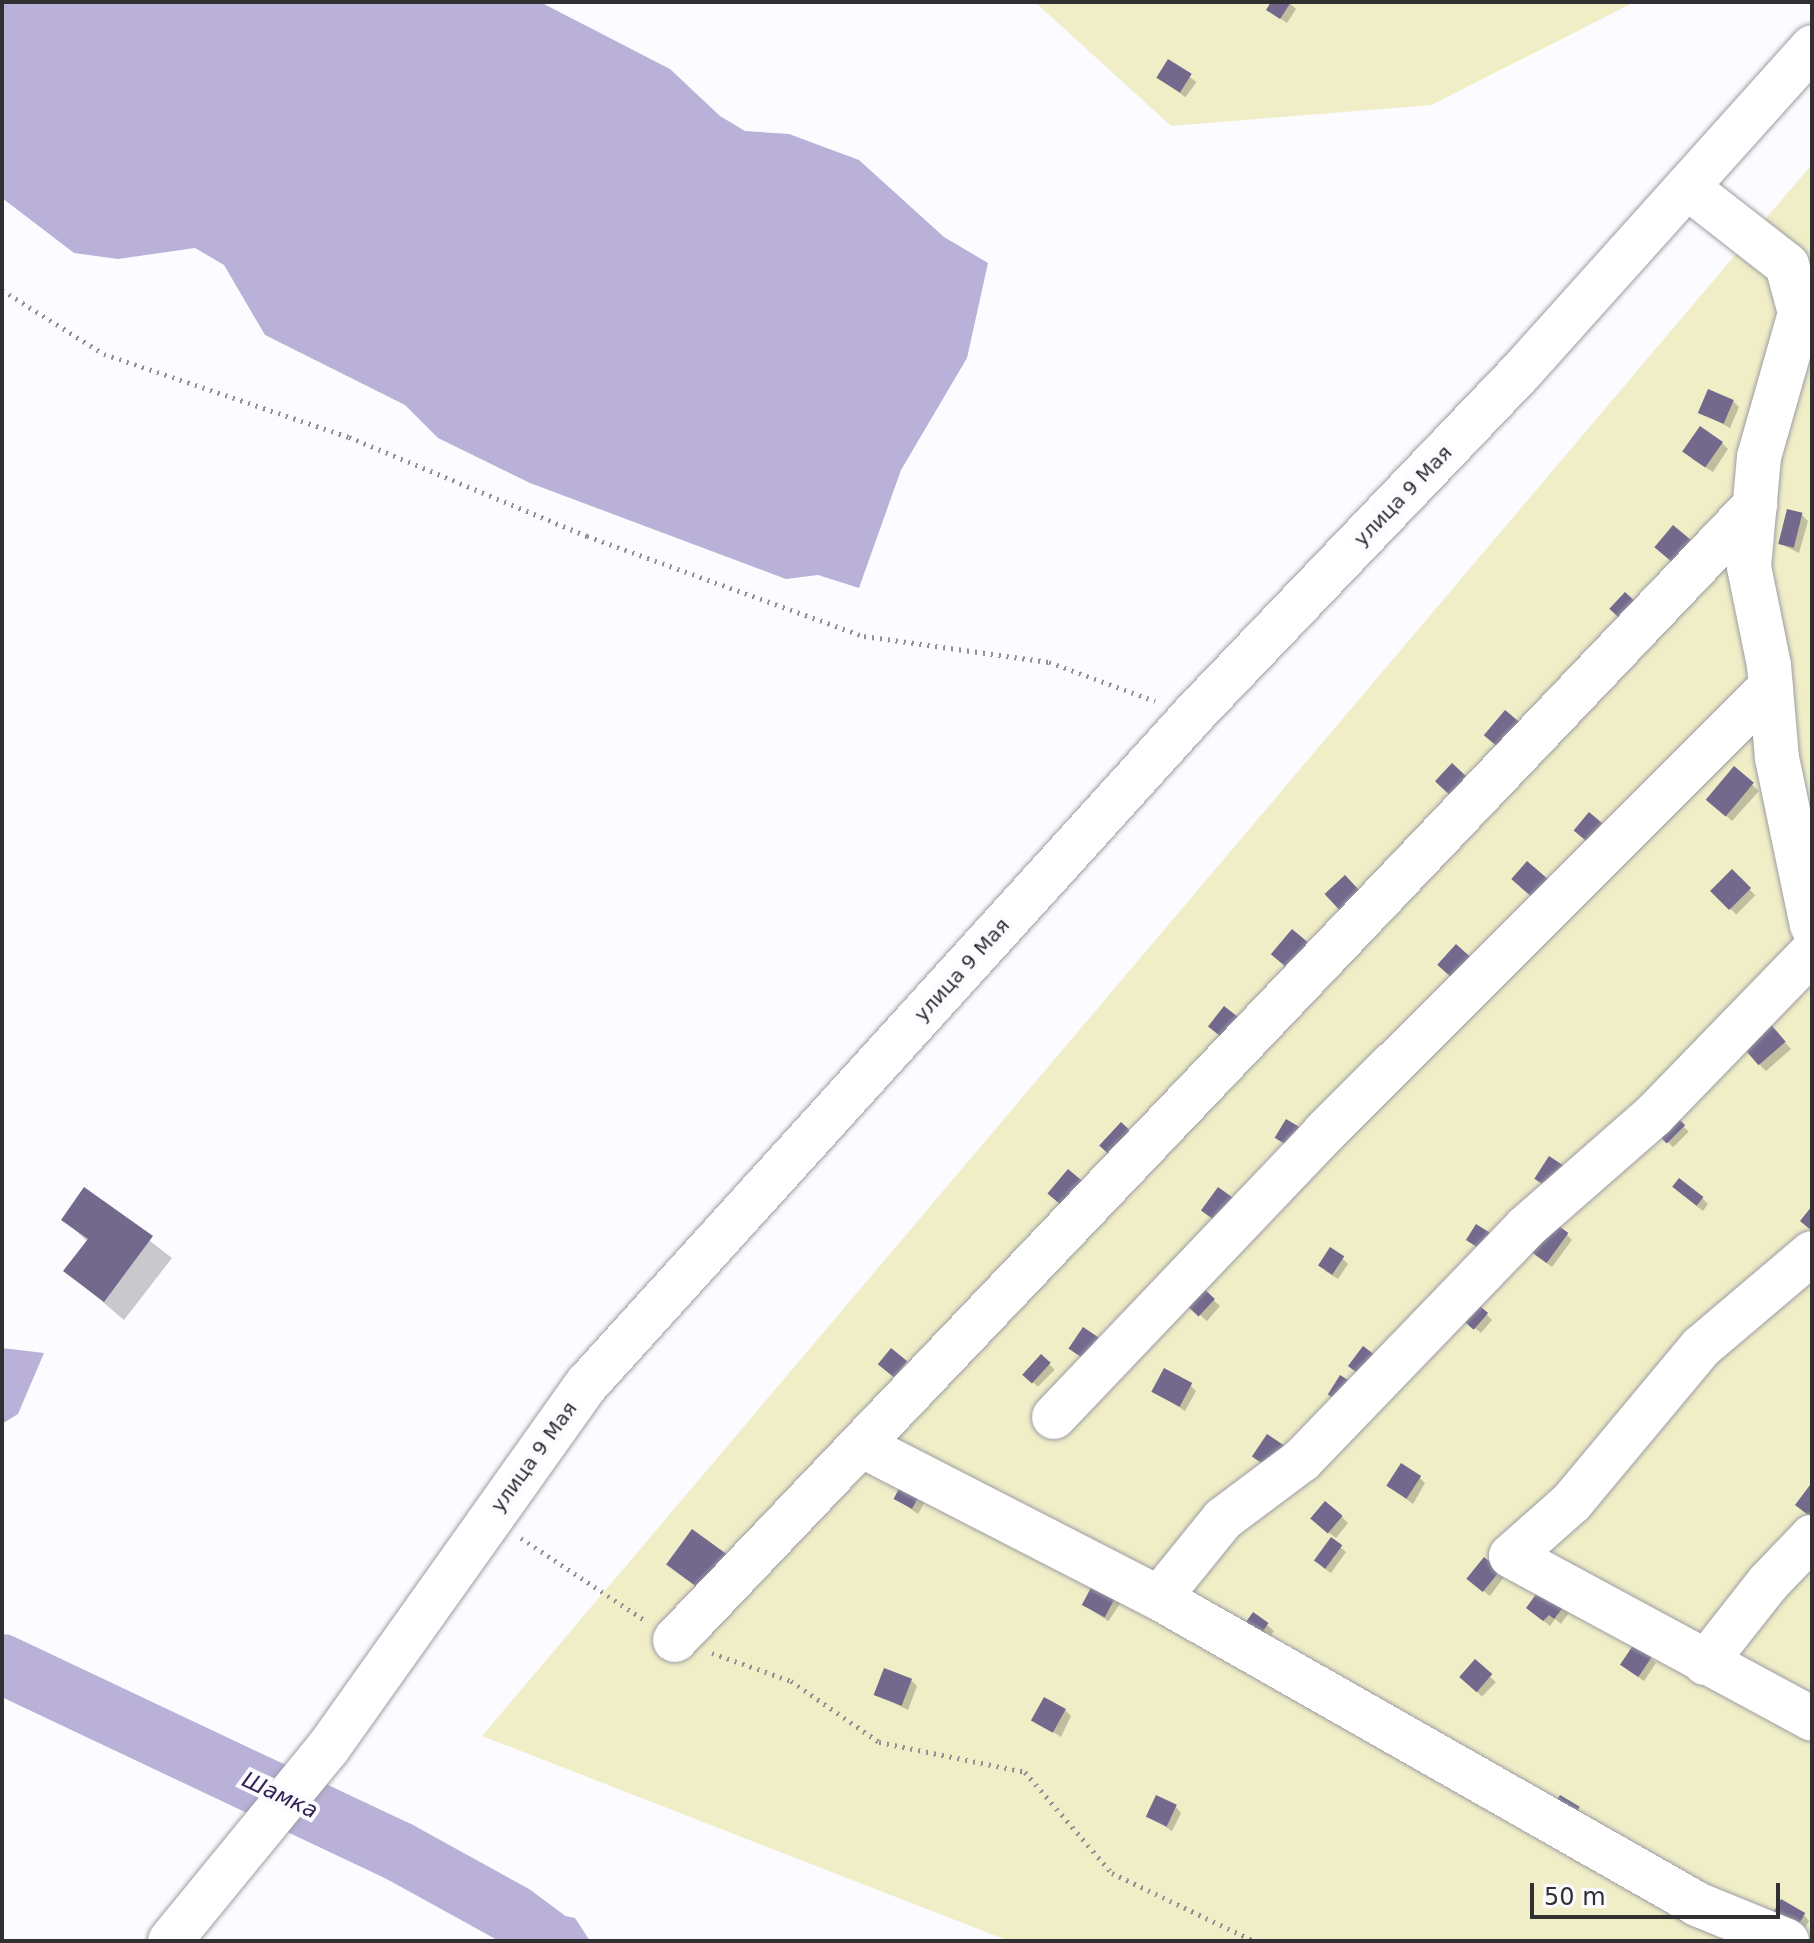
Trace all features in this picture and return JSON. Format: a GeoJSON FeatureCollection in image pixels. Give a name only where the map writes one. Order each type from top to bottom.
{"type":"FeatureCollection","features":[{"type":"Feature","properties":{"kind":"main road","name":"улица 9 Мая"},"geometry":{"type":"LineString","coordinates":[[170,1941],[264,1831],[328,1748],[587,1384],[1194,714],[1520,373],[1812,47]]}},
{"type":"Feature","properties":{"kind":"main road"},"geometry":{"type":"LineString","coordinates":[[1687,187],[1787,265],[1800,313],[1759,457],[1749,567],[1771,687],[1777,758],[1812,925]]}},
{"type":"Feature","properties":{"kind":"main road"},"geometry":{"type":"LineString","coordinates":[[675,1640],[1755,505]]}},
{"type":"Feature","properties":{"kind":"main road"},"geometry":{"type":"LineString","coordinates":[[1054,1417],[1324,1133],[1771,687]]}},
{"type":"Feature","properties":{"kind":"main road"},"geometry":{"type":"LineString","coordinates":[[1159,1598],[1223,1519],[1302,1460],[1525,1228],[1654,1115],[1812,952]]}},
{"type":"Feature","properties":{"kind":"main road"},"geometry":{"type":"LineString","coordinates":[[1812,1253],[1701,1347],[1572,1502],[1511,1556],[1812,1719]]}},
{"type":"Feature","properties":{"kind":"main road"},"geometry":{"type":"LineString","coordinates":[[861,1445],[1159,1598],[1699,1905],[1787,1941]]}},
{"type":"Feature","properties":{"kind":"main road"},"geometry":{"type":"LineString","coordinates":[[1705,1663],[1768,1583],[1812,1537]]}},
{"type":"Feature","properties":{"kind":"path"},"geometry":{"type":"LineString","coordinates":[[2,290],[104,354],[349,437],[587,536],[864,636],[1049,662],[1194,714]]}},
{"type":"Feature","properties":{"kind":"path"},"geometry":{"type":"LineString","coordinates":[[490,1518],[675,1640],[791,1681],[879,1742],[1025,1772],[1112,1873],[1254,1941]]}},
{"type":"Feature","properties":{"kind":"shaded area"},"geometry":{"type":"Polygon","coordinates":[[[2,2],[542,3],[670,69],[720,116],[745,131],[789,134],[859,160],[944,237],[988,263],[967,358],[901,470],[859,588],[818,575],[786,579],[530,483],[438,438],[405,405],[265,335],[224,265],[195,248],[118,259],[74,253],[2,198],[2,2]]]}},
{"type":"Feature","properties":{"kind":"shaded area"},"geometry":{"type":"Polygon","coordinates":[[[1035,2],[1635,2],[1431,105],[1171,126],[1035,2]]]}},
{"type":"Feature","properties":{"kind":"shaded area"},"geometry":{"type":"Polygon","coordinates":[[[1812,164],[1812,1941],[1009,1941],[482,1736],[1812,164]]]}},
{"type":"Feature","properties":{"kind":"shaded area"},"geometry":{"type":"Polygon","coordinates":[[[2,1348],[44,1353],[18,1414],[2,1424],[2,1348]]]}},
{"type":"Feature","properties":{"kind":"shaded area"},"geometry":{"type":"Polygon","coordinates":[[[346,1812],[380,1836],[404,1840],[510,1889],[546,1912],[575,1918],[590,1941],[522,1941],[478,1908],[393,1858],[329,1832],[346,1812]]]}},
{"type":"Feature","properties":{"kind":"building"},"geometry":{"type":"Polygon","coordinates":[[[1271,2],[1291,2],[1280,19],[1266,10],[1271,2]]]}},
{"type":"Feature","properties":{"kind":"building"},"geometry":{"type":"Polygon","coordinates":[[[1168,59],[1192,74],[1180,92],[1156,78],[1168,59]]]}},
{"type":"Feature","properties":{"kind":"building"},"geometry":{"type":"Polygon","coordinates":[[[1708,389],[1734,400],[1724,424],[1698,413],[1708,389]]]}},
{"type":"Feature","properties":{"kind":"building"},"geometry":{"type":"Polygon","coordinates":[[[1700,426],[1723,442],[1705,467],[1682,451],[1700,426]]]}},
{"type":"Feature","properties":{"kind":"building"},"geometry":{"type":"Polygon","coordinates":[[[1787,509],[1803,513],[1794,548],[1778,544],[1787,509]]]}},
{"type":"Feature","properties":{"kind":"building"},"geometry":{"type":"Polygon","coordinates":[[[1673,525],[1691,540],[1672,562],[1654,547],[1673,525]]]}},
{"type":"Feature","properties":{"kind":"building"},"geometry":{"type":"Polygon","coordinates":[[[1625,592],[1644,610],[1628,627],[1609,609],[1625,592]]]}},
{"type":"Feature","properties":{"kind":"building"},"geometry":{"type":"Polygon","coordinates":[[[1505,710],[1524,726],[1503,751],[1484,735],[1505,710]]]}},
{"type":"Feature","properties":{"kind":"building"},"geometry":{"type":"Polygon","coordinates":[[[1452,763],[1471,781],[1454,799],[1435,781],[1452,763]]]}},
{"type":"Feature","properties":{"kind":"building"},"geometry":{"type":"Polygon","coordinates":[[[1734,766],[1754,783],[1726,816],[1706,800],[1734,766]]]}},
{"type":"Feature","properties":{"kind":"building"},"geometry":{"type":"Polygon","coordinates":[[[1589,812],[1602,823],[1587,841],[1574,830],[1589,812]]]}},
{"type":"Feature","properties":{"kind":"building"},"geometry":{"type":"Polygon","coordinates":[[[1527,861],[1548,879],[1532,897],[1511,879],[1527,861]]]}},
{"type":"Feature","properties":{"kind":"building"},"geometry":{"type":"Polygon","coordinates":[[[1732,869],[1751,888],[1729,910],[1710,891],[1732,869]]]}},
{"type":"Feature","properties":{"kind":"building"},"geometry":{"type":"Polygon","coordinates":[[[1345,875],[1363,894],[1342,913],[1325,894],[1345,875]]]}},
{"type":"Feature","properties":{"kind":"building"},"geometry":{"type":"Polygon","coordinates":[[[1292,929],[1311,945],[1290,970],[1271,954],[1292,929]]]}},
{"type":"Feature","properties":{"kind":"building"},"geometry":{"type":"Polygon","coordinates":[[[1456,944],[1475,961],[1456,982],[1437,965],[1456,944]]]}},
{"type":"Feature","properties":{"kind":"building"},"geometry":{"type":"Polygon","coordinates":[[[1224,1006],[1242,1020],[1226,1041],[1208,1026],[1224,1006]]]}},
{"type":"Feature","properties":{"kind":"building"},"geometry":{"type":"Polygon","coordinates":[[[1766,1019],[1786,1042],[1759,1065],[1739,1043],[1766,1019]]]}},
{"type":"Feature","properties":{"kind":"building"},"geometry":{"type":"Polygon","coordinates":[[[1671,1111],[1685,1125],[1667,1144],[1653,1129],[1671,1111]]]}},
{"type":"Feature","properties":{"kind":"building"},"geometry":{"type":"Polygon","coordinates":[[[1286,1119],[1304,1130],[1293,1149],[1275,1138],[1286,1119]]]}},
{"type":"Feature","properties":{"kind":"building"},"geometry":{"type":"Polygon","coordinates":[[[1121,1122],[1135,1135],[1113,1158],[1099,1145],[1121,1122]]]}},
{"type":"Feature","properties":{"kind":"building"},"geometry":{"type":"Polygon","coordinates":[[[1549,1156],[1566,1167],[1551,1190],[1534,1179],[1549,1156]]]}},
{"type":"Feature","properties":{"kind":"building"},"geometry":{"type":"Polygon","coordinates":[[[1068,1169],[1088,1186],[1067,1210],[1047,1194],[1068,1169]]]}},
{"type":"Feature","properties":{"kind":"building"},"geometry":{"type":"Polygon","coordinates":[[[1679,1178],[1703,1197],[1697,1206],[1672,1187],[1679,1178]]]}},
{"type":"Feature","properties":{"kind":"building"},"geometry":{"type":"Polygon","coordinates":[[[84,1187],[153,1236],[104,1302],[63,1271],[88,1239],[61,1220],[84,1187]]]}},
{"type":"Feature","properties":{"kind":"building"},"geometry":{"type":"Polygon","coordinates":[[[1218,1187],[1240,1203],[1223,1226],[1201,1210],[1218,1187]]]}},
{"type":"Feature","properties":{"kind":"building"},"geometry":{"type":"Polygon","coordinates":[[[1812,1206],[1812,1231],[1800,1221],[1812,1206]]]}},
{"type":"Feature","properties":{"kind":"building"},"geometry":{"type":"Polygon","coordinates":[[[1549,1219],[1568,1233],[1547,1263],[1527,1249],[1549,1219]]]}},
{"type":"Feature","properties":{"kind":"building"},"geometry":{"type":"Polygon","coordinates":[[[1476,1224],[1495,1236],[1485,1252],[1466,1240],[1476,1224]]]}},
{"type":"Feature","properties":{"kind":"building"},"geometry":{"type":"Polygon","coordinates":[[[1330,1247],[1344,1256],[1332,1275],[1318,1265],[1330,1247]]]}},
{"type":"Feature","properties":{"kind":"building"},"geometry":{"type":"Polygon","coordinates":[[[1201,1286],[1215,1299],[1199,1317],[1185,1304],[1201,1286]]]}},
{"type":"Feature","properties":{"kind":"building"},"geometry":{"type":"Polygon","coordinates":[[[1473,1300],[1488,1313],[1474,1330],[1459,1317],[1473,1300]]]}},
{"type":"Feature","properties":{"kind":"building"},"geometry":{"type":"Polygon","coordinates":[[[1083,1327],[1102,1340],[1088,1361],[1068,1349],[1083,1327]]]}},
{"type":"Feature","properties":{"kind":"building"},"geometry":{"type":"Polygon","coordinates":[[[1363,1346],[1380,1359],[1365,1379],[1348,1366],[1363,1346]]]}},
{"type":"Feature","properties":{"kind":"building"},"geometry":{"type":"Polygon","coordinates":[[[891,1348],[907,1361],[894,1378],[878,1364],[891,1348]]]}},
{"type":"Feature","properties":{"kind":"building"},"geometry":{"type":"Polygon","coordinates":[[[1041,1354],[1051,1363],[1032,1384],[1022,1375],[1041,1354]]]}},
{"type":"Feature","properties":{"kind":"building"},"geometry":{"type":"Polygon","coordinates":[[[1164,1368],[1192,1383],[1180,1407],[1151,1392],[1164,1368]]]}},
{"type":"Feature","properties":{"kind":"building"},"geometry":{"type":"Polygon","coordinates":[[[1340,1375],[1353,1383],[1341,1402],[1328,1395],[1340,1375]]]}},
{"type":"Feature","properties":{"kind":"building"},"geometry":{"type":"Polygon","coordinates":[[[1267,1434],[1285,1446],[1270,1469],[1252,1456],[1267,1434]]]}},
{"type":"Feature","properties":{"kind":"building"},"geometry":{"type":"Polygon","coordinates":[[[1401,1463],[1421,1476],[1406,1499],[1386,1486],[1401,1463]]]}},
{"type":"Feature","properties":{"kind":"building"},"geometry":{"type":"Polygon","coordinates":[[[902,1483],[921,1493],[912,1509],[894,1499],[902,1483]]]}},
{"type":"Feature","properties":{"kind":"building"},"geometry":{"type":"Polygon","coordinates":[[[1812,1486],[1812,1518],[1795,1505],[1812,1486]]]}},
{"type":"Feature","properties":{"kind":"building"},"geometry":{"type":"Polygon","coordinates":[[[1325,1501],[1343,1516],[1328,1533],[1310,1519],[1325,1501]]]}},
{"type":"Feature","properties":{"kind":"building"},"geometry":{"type":"Polygon","coordinates":[[[692,1529],[732,1558],[706,1593],[666,1565],[692,1529]]]}},
{"type":"Feature","properties":{"kind":"building"},"geometry":{"type":"Polygon","coordinates":[[[1331,1537],[1342,1545],[1325,1569],[1314,1560],[1331,1537]]]}},
{"type":"Feature","properties":{"kind":"building"},"geometry":{"type":"Polygon","coordinates":[[[1484,1557],[1500,1570],[1483,1592],[1466,1579],[1484,1557]]]}},
{"type":"Feature","properties":{"kind":"building"},"geometry":{"type":"Polygon","coordinates":[[[1094,1582],[1117,1594],[1105,1617],[1082,1605],[1094,1582]]]}},
{"type":"Feature","properties":{"kind":"building"},"geometry":{"type":"Polygon","coordinates":[[[1542,1586],[1566,1604],[1554,1619],[1549,1615],[1543,1621],[1526,1608],[1542,1586]]]}},
{"type":"Feature","properties":{"kind":"building"},"geometry":{"type":"Polygon","coordinates":[[[1253,1612],[1269,1623],[1254,1644],[1238,1633],[1253,1612]]]}},
{"type":"Feature","properties":{"kind":"building"},"geometry":{"type":"Polygon","coordinates":[[[1634,1644],[1652,1656],[1638,1677],[1620,1665],[1634,1644]]]}},
{"type":"Feature","properties":{"kind":"building"},"geometry":{"type":"Polygon","coordinates":[[[1475,1659],[1492,1674],[1477,1692],[1459,1677],[1475,1659]]]}},
{"type":"Feature","properties":{"kind":"building"},"geometry":{"type":"Polygon","coordinates":[[[884,1668],[912,1679],[902,1706],[874,1695],[884,1668]]]}},
{"type":"Feature","properties":{"kind":"building"},"geometry":{"type":"Polygon","coordinates":[[[1044,1697],[1066,1709],[1053,1733],[1031,1721],[1044,1697]]]}},
{"type":"Feature","properties":{"kind":"building"},"geometry":{"type":"Polygon","coordinates":[[[1156,1795],[1177,1805],[1167,1826],[1146,1817],[1156,1795]]]}},
{"type":"Feature","properties":{"kind":"building"},"geometry":{"type":"Polygon","coordinates":[[[1560,1795],[1580,1807],[1568,1827],[1548,1815],[1560,1795]]]}},
{"type":"Feature","properties":{"kind":"building"},"geometry":{"type":"Polygon","coordinates":[[[1781,1899],[1805,1913],[1794,1933],[1770,1919],[1781,1899]]]}},
{"type":"Feature","properties":{"kind":"waterway","name":"Шамка"},"geometry":{"type":"LineString","coordinates":[[2,1664],[398,1851],[514,1915],[549,1941]]}}]}
